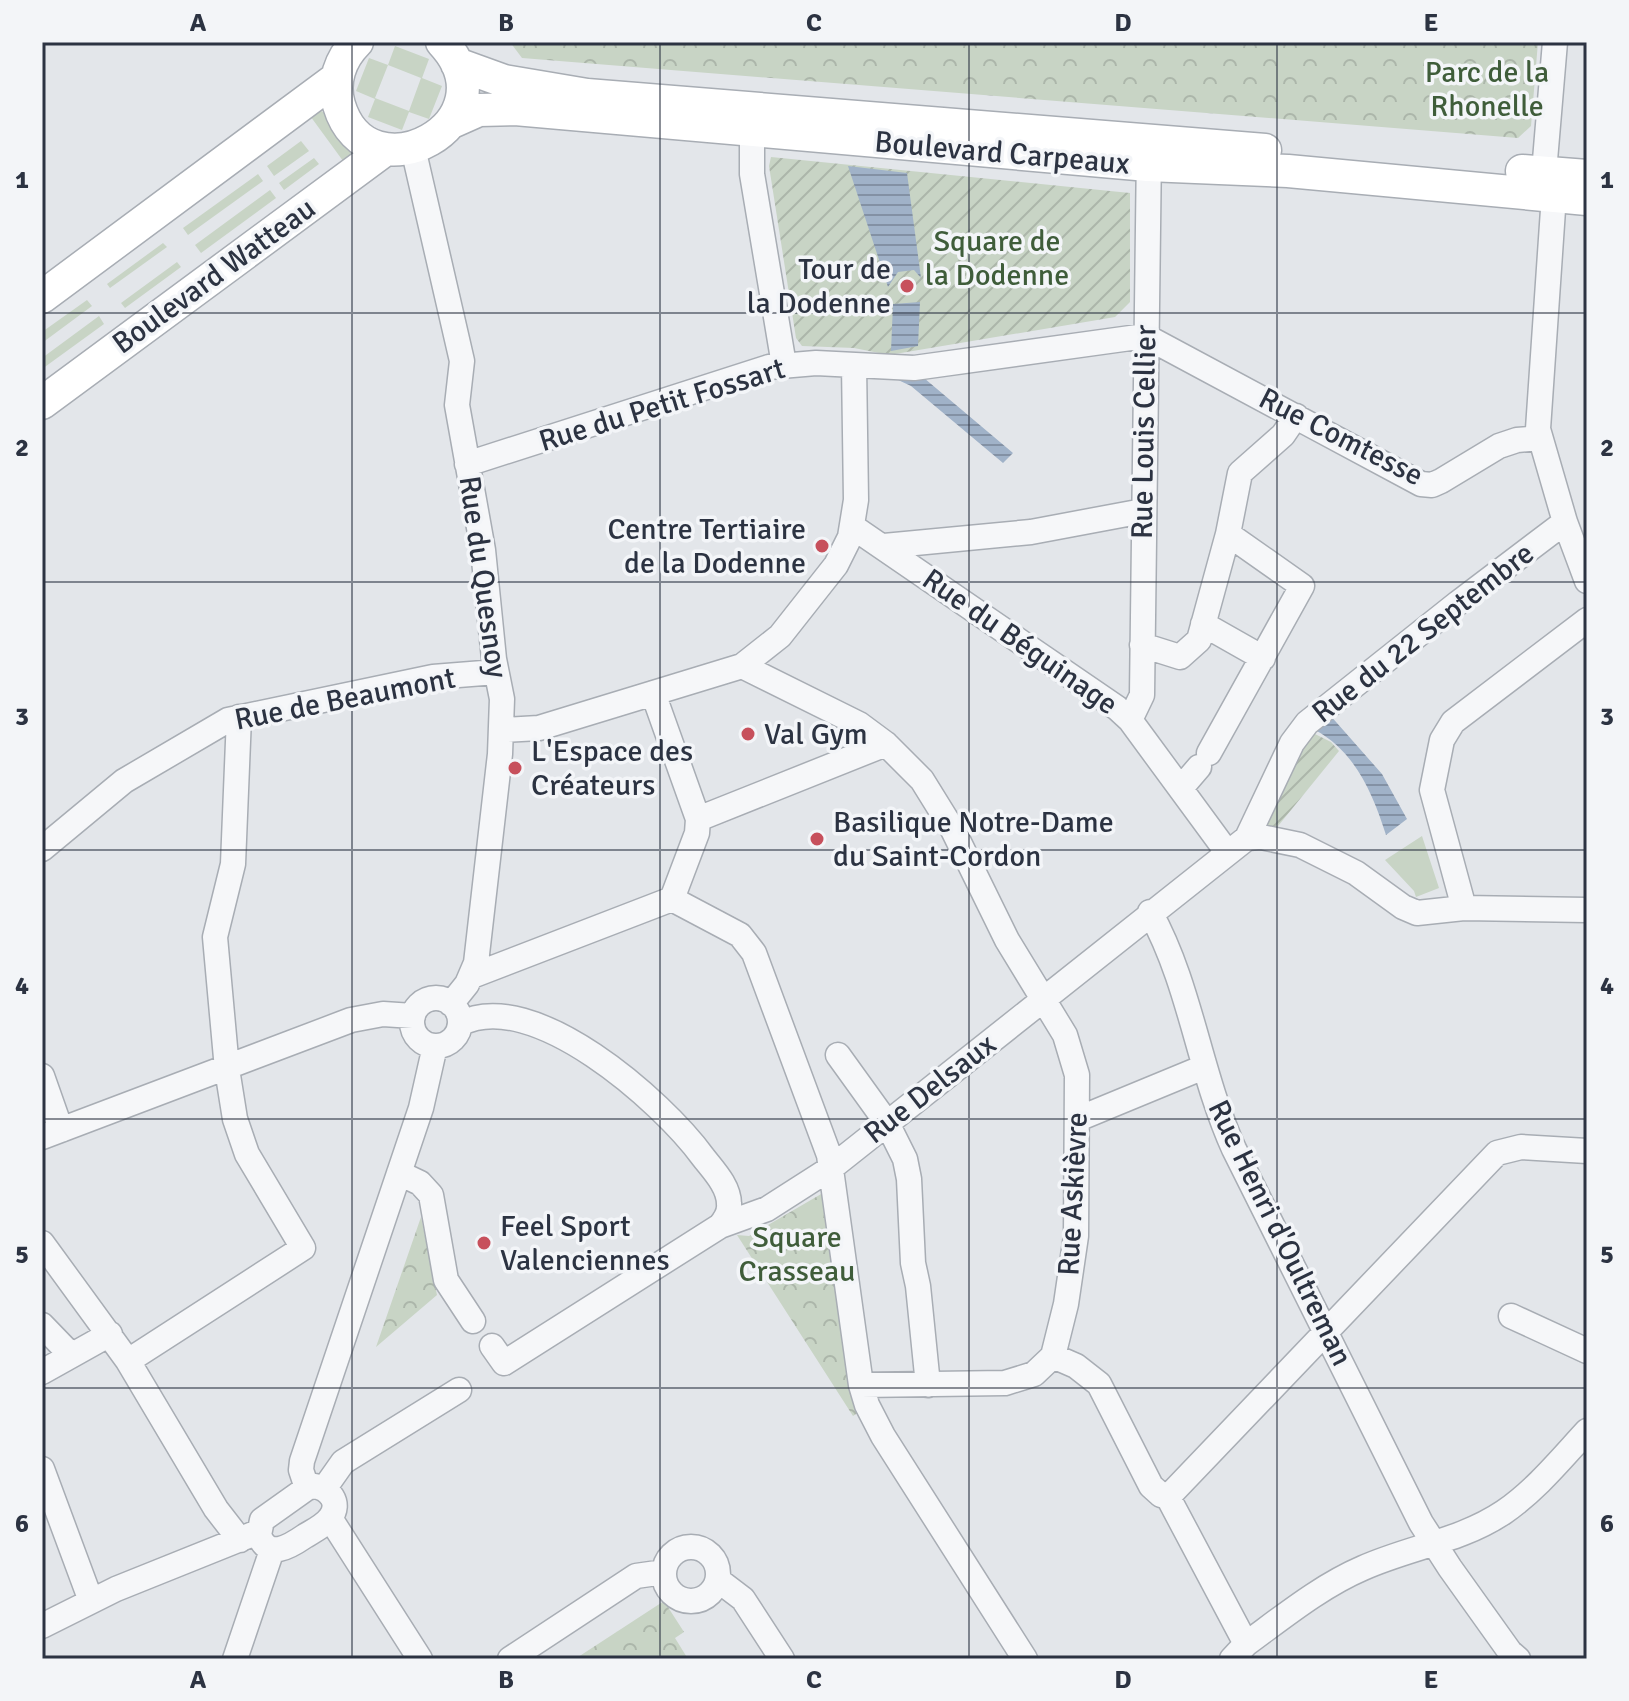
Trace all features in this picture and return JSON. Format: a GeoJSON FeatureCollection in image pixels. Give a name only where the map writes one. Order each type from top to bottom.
{"type":"FeatureCollection","features":[{"type":"Feature","properties":{"kind":"main road"},"geometry":{"type":"LineString","coordinates":[[357,42],[344,58],[337,78],[338,102],[348,123],[364,139],[399,148]]}},
{"type":"Feature","properties":{"kind":"main road"},"geometry":{"type":"LineString","coordinates":[[450,53],[461,80],[461,96],[452,122]]}},
{"type":"Feature","properties":{"kind":"main road","name":"Boulevard Carpeaux"},"geometry":{"type":"LineString","coordinates":[[450,53],[504,81],[587,95],[1148,153],[1288,171],[1549,184],[1587,176]]}},
{"type":"Feature","properties":{"kind":"main road"},"geometry":{"type":"LineString","coordinates":[[42,297],[337,78]]}},
{"type":"Feature","properties":{"kind":"main road","name":"Boulevard Carpeaux"},"geometry":{"type":"LineString","coordinates":[[452,122],[479,110],[501,109],[752,132],[1148,153]]}},
{"type":"Feature","properties":{"kind":"main road","name":"Boulevard Watteau"},"geometry":{"type":"LineString","coordinates":[[42,403],[399,148],[437,137],[452,122]]}},
{"type":"Feature","properties":{"kind":"main road","name":"Boulevard Carpeaux"},"geometry":{"type":"LineString","coordinates":[[1549,184],[1587,199]]}},
{"type":"Feature","properties":{"kind":"street"},"geometry":{"type":"LineString","coordinates":[[1555,42],[1537,414],[1539,438],[1587,581]]}},
{"type":"Feature","properties":{"kind":"street"},"geometry":{"type":"LineString","coordinates":[[752,132],[752,174],[784,365]]}},
{"type":"Feature","properties":{"kind":"street","name":"Rue du Quesnoy"},"geometry":{"type":"LineString","coordinates":[[399,148],[462,361],[457,405],[483,550],[496,672],[502,699],[502,730],[477,956],[456,1014]]}},
{"type":"Feature","properties":{"kind":"street","name":"Rue Louis Cellier"},"geometry":{"type":"LineString","coordinates":[[1130,720],[1142,695],[1148,153]]}},
{"type":"Feature","properties":{"kind":"street","name":"Rue du Petit Fossart"},"geometry":{"type":"LineString","coordinates":[[467,464],[757,370],[784,365],[914,368],[1145,336]]}},
{"type":"Feature","properties":{"kind":"street","name":"Rue Comtesse"},"geometry":{"type":"LineString","coordinates":[[1145,336],[1426,485],[1441,481],[1508,442],[1539,438]]}},
{"type":"Feature","properties":{"kind":"street"},"geometry":{"type":"LineString","coordinates":[[502,730],[539,728],[742,666],[772,643],[836,565],[853,527],[857,490],[854,365]]}},
{"type":"Feature","properties":{"kind":"street"},"geometry":{"type":"LineString","coordinates":[[1142,645],[1180,657],[1199,640],[1228,534],[1240,473],[1283,435],[1296,416]]}},
{"type":"Feature","properties":{"kind":"street"},"geometry":{"type":"LineString","coordinates":[[884,546],[1031,532],[1143,511]]}},
{"type":"Feature","properties":{"kind":"street","name":"Rue du 22 Septembre"},"geometry":{"type":"LineString","coordinates":[[1237,845],[1292,743],[1307,723],[1434,621],[1565,522]]}},
{"type":"Feature","properties":{"kind":"street","name":"Rue du Béguinage"},"geometry":{"type":"LineString","coordinates":[[853,527],[1117,708],[1130,720],[1181,788],[1237,845]]}},
{"type":"Feature","properties":{"kind":"street"},"geometry":{"type":"LineString","coordinates":[[1181,788],[1204,760],[1302,586],[1228,534]]}},
{"type":"Feature","properties":{"kind":"street"},"geometry":{"type":"LineString","coordinates":[[1464,908],[1433,797],[1433,778],[1444,736],[1453,722],[1587,620]]}},
{"type":"Feature","properties":{"kind":"street"},"geometry":{"type":"LineString","coordinates":[[1203,624],[1263,658]]}},
{"type":"Feature","properties":{"kind":"street","name":"Rue Askièvre"},"geometry":{"type":"LineString","coordinates":[[742,666],[847,716],[886,744],[913,771],[939,806],[1007,940],[1065,1035],[1074,1061],[1078,1119],[1076,1236],[1066,1304],[1053,1356]]}},
{"type":"Feature","properties":{"kind":"street","name":"Rue de Beaumont"},"geometry":{"type":"LineString","coordinates":[[42,849],[124,781],[217,726],[239,717],[433,677],[496,672]]}},
{"type":"Feature","properties":{"kind":"street"},"geometry":{"type":"LineString","coordinates":[[472,976],[672,899],[697,833],[698,819],[653,693]]}},
{"type":"Feature","properties":{"kind":"street"},"geometry":{"type":"LineString","coordinates":[[128,1361],[303,1248],[247,1154],[235,1119],[227,1069],[215,937],[233,864],[239,717]]}},
{"type":"Feature","properties":{"kind":"street"},"geometry":{"type":"LineString","coordinates":[[698,819],[886,744]]}},
{"type":"Feature","properties":{"kind":"street"},"geometry":{"type":"LineString","coordinates":[[1237,845],[1261,837],[1300,845],[1346,867],[1412,912],[1464,908],[1587,910]]}},
{"type":"Feature","properties":{"kind":"street","name":"Rue Delsaux"},"geometry":{"type":"LineString","coordinates":[[498,1354],[720,1226],[767,1209],[831,1168],[1237,845]]}},
{"type":"Feature","properties":{"kind":"street"},"geometry":{"type":"LineString","coordinates":[[672,899],[740,935],[754,953],[823,1133],[831,1168],[861,1385],[867,1405],[883,1436],[1025,1659]]}},
{"type":"Feature","properties":{"kind":"street","name":"Rue Henri d'Oultreman"},"geometry":{"type":"LineString","coordinates":[[1150,912],[1162,933],[1173,964],[1215,1104],[1234,1149],[1434,1544],[1514,1657]]}},
{"type":"Feature","properties":{"kind":"street"},"geometry":{"type":"LineString","coordinates":[[456,1014],[453,1039],[435,1046],[418,1037],[412,1026],[413,1016],[420,1004],[439,998],[456,1014],[516,1019],[558,1036],[613,1068],[673,1120],[720,1179],[729,1204],[727,1216],[720,1226]]}},
{"type":"Feature","properties":{"kind":"street"},"geometry":{"type":"LineString","coordinates":[[42,1076],[52,1133],[361,1017],[383,1014],[413,1016]]}},
{"type":"Feature","properties":{"kind":"street"},"geometry":{"type":"LineString","coordinates":[[42,1243],[128,1361],[216,1509],[257,1540],[286,1549],[330,1518],[334,1502],[331,1495],[315,1488],[301,1470],[302,1461],[426,1092],[435,1046]]}},
{"type":"Feature","properties":{"kind":"street"},"geometry":{"type":"LineString","coordinates":[[838,1055],[902,1149],[907,1169],[913,1263],[928,1385]]}},
{"type":"Feature","properties":{"kind":"street"},"geometry":{"type":"LineString","coordinates":[[1078,1119],[1204,1067]]}},
{"type":"Feature","properties":{"kind":"street"},"geometry":{"type":"LineString","coordinates":[[1168,1497],[1497,1153],[1521,1147],[1587,1151]]}},
{"type":"Feature","properties":{"kind":"street"},"geometry":{"type":"LineString","coordinates":[[399,1173],[420,1183],[431,1195],[446,1280],[473,1321]]}},
{"type":"Feature","properties":{"kind":"street"},"geometry":{"type":"LineString","coordinates":[[1511,1316],[1587,1351]]}},
{"type":"Feature","properties":{"kind":"street"},"geometry":{"type":"LineString","coordinates":[[42,1325],[71,1355]]}},
{"type":"Feature","properties":{"kind":"street"},"geometry":{"type":"LineString","coordinates":[[42,1372],[110,1334]]}},
{"type":"Feature","properties":{"kind":"street"},"geometry":{"type":"LineString","coordinates":[[861,1385],[1015,1382],[1034,1374],[1053,1356],[1076,1366],[1099,1384],[1151,1486],[1155,1492],[1168,1497],[1239,1651],[1350,1574],[1479,1527],[1514,1505],[1587,1431]]}},
{"type":"Feature","properties":{"kind":"street"},"geometry":{"type":"LineString","coordinates":[[235,1659],[260,1522],[265,1516],[315,1488],[343,1462],[459,1390]]}},
{"type":"Feature","properties":{"kind":"street"},"geometry":{"type":"LineString","coordinates":[[42,1469],[91,1601]]}},
{"type":"Feature","properties":{"kind":"street"},"geometry":{"type":"LineString","coordinates":[[330,1518],[420,1659]]}},
{"type":"Feature","properties":{"kind":"street"},"geometry":{"type":"LineString","coordinates":[[42,1626],[91,1601],[257,1540]]}},
{"type":"Feature","properties":{"kind":"street"},"geometry":{"type":"LineString","coordinates":[[685,1548],[697,1548],[708,1553],[715,1562],[718,1580],[713,1591],[704,1598],[687,1601],[672,1594],[664,1572],[667,1561],[675,1553],[685,1548]]}},
{"type":"Feature","properties":{"kind":"street"},"geometry":{"type":"LineString","coordinates":[[518,1657],[636,1576],[664,1572]]}},
{"type":"Feature","properties":{"kind":"street"},"geometry":{"type":"LineString","coordinates":[[718,1580],[743,1599],[782,1659]]}},
{"type":"Feature","properties":{"kind":"green space","name":"Parc de la Rhonelle"},"geometry":{"type":"Polygon","coordinates":[[[510,42],[1538,42],[1531,126],[1518,138],[522,58],[510,42]]]}},
{"type":"Feature","properties":{"kind":"green space"},"geometry":{"type":"Polygon","coordinates":[[[395,46],[429,59],[422,78],[442,86],[429,119],[409,112],[402,130],[368,117],[375,99],[356,91],[369,58],[388,65],[395,46]],[[388,65],[375,98],[409,111],[421,78],[388,65]]]}},
{"type":"Feature","properties":{"kind":"green space"},"geometry":{"type":"Polygon","coordinates":[[[321,111],[334,121],[348,142],[351,154],[346,165],[308,113],[321,111]]]}},
{"type":"Feature","properties":{"kind":"green space"},"geometry":{"type":"Polygon","coordinates":[[[301,141],[309,151],[274,176],[267,166],[301,141]]]}},
{"type":"Feature","properties":{"kind":"green space","name":"Square de la Dodenne"},"geometry":{"type":"Polygon","coordinates":[[[771,157],[1130,193],[1130,302],[1115,317],[889,355],[854,348],[802,346],[796,338],[769,166],[771,157]]]}},
{"type":"Feature","properties":{"kind":"green space"},"geometry":{"type":"Polygon","coordinates":[[[314,158],[319,164],[284,190],[279,183],[314,158]]]}},
{"type":"Feature","properties":{"kind":"green space"},"geometry":{"type":"Polygon","coordinates":[[[258,174],[263,181],[188,235],[183,228],[258,174]]]}},
{"type":"Feature","properties":{"kind":"green space"},"geometry":{"type":"Polygon","coordinates":[[[270,190],[276,198],[201,253],[195,245],[270,190]]]}},
{"type":"Feature","properties":{"kind":"green space"},"geometry":{"type":"Polygon","coordinates":[[[163,243],[167,247],[110,288],[107,284],[163,243]]]}},
{"type":"Feature","properties":{"kind":"green space"},"geometry":{"type":"Polygon","coordinates":[[[177,262],[181,267],[125,308],[121,303],[177,262]]]}},
{"type":"Feature","properties":{"kind":"green space"},"geometry":{"type":"Polygon","coordinates":[[[87,300],[92,306],[42,343],[42,332],[87,300]]]}},
{"type":"Feature","properties":{"kind":"green space"},"geometry":{"type":"Polygon","coordinates":[[[99,316],[104,324],[42,369],[42,358],[99,316]]]}},
{"type":"Feature","properties":{"kind":"green space"},"geometry":{"type":"Polygon","coordinates":[[[1309,731],[1331,742],[1339,751],[1274,831],[1255,829],[1309,731]]]}},
{"type":"Feature","properties":{"kind":"green space"},"geometry":{"type":"Polygon","coordinates":[[[1422,836],[1439,888],[1416,897],[1385,860],[1422,836]]]}},
{"type":"Feature","properties":{"kind":"green space","name":"Square Crasseau"},"geometry":{"type":"Polygon","coordinates":[[[828,1190],[862,1410],[853,1416],[737,1235],[749,1236],[828,1190]]]}},
{"type":"Feature","properties":{"kind":"green space"},"geometry":{"type":"Polygon","coordinates":[[[421,1217],[437,1295],[376,1347],[421,1217]]]}},
{"type":"Feature","properties":{"kind":"green space"},"geometry":{"type":"Polygon","coordinates":[[[664,1601],[684,1632],[675,1638],[688,1659],[575,1659],[664,1601]]]}},
{"type":"Feature","properties":{"kind":"water"},"geometry":{"type":"Polygon","coordinates":[[[848,166],[907,173],[921,278],[914,270],[898,272],[888,287],[848,166]]]}},
{"type":"Feature","properties":{"kind":"water"},"geometry":{"type":"Polygon","coordinates":[[[920,302],[918,346],[891,351],[893,304],[920,302]]]}},
{"type":"Feature","properties":{"kind":"water"},"geometry":{"type":"Polygon","coordinates":[[[924,378],[1013,453],[1003,463],[911,386],[896,379],[924,378]]]}},
{"type":"Feature","properties":{"kind":"water"},"geometry":{"type":"Polygon","coordinates":[[[1329,714],[1382,774],[1407,819],[1386,835],[1361,775],[1341,750],[1315,730],[1329,714]]]}},
{"type":"Feature","properties":{"kind":"place","name":"Tour de la Dodenne"},"geometry":{"type":"Point","coordinates":[907,286]}},
{"type":"Feature","properties":{"kind":"place","name":"Centre Tertiaire de la Dodenne"},"geometry":{"type":"Point","coordinates":[822,546]}},
{"type":"Feature","properties":{"kind":"place","name":"Val Gym"},"geometry":{"type":"Point","coordinates":[748,734]}},
{"type":"Feature","properties":{"kind":"place","name":"L'Espace des Créateurs"},"geometry":{"type":"Point","coordinates":[515,768]}},
{"type":"Feature","properties":{"kind":"place","name":"Basilique Notre-Dame du Saint-Cordon"},"geometry":{"type":"Point","coordinates":[817,839]}},
{"type":"Feature","properties":{"kind":"place","name":"Feel Sport Valenciennes"},"geometry":{"type":"Point","coordinates":[484,1243]}}]}
